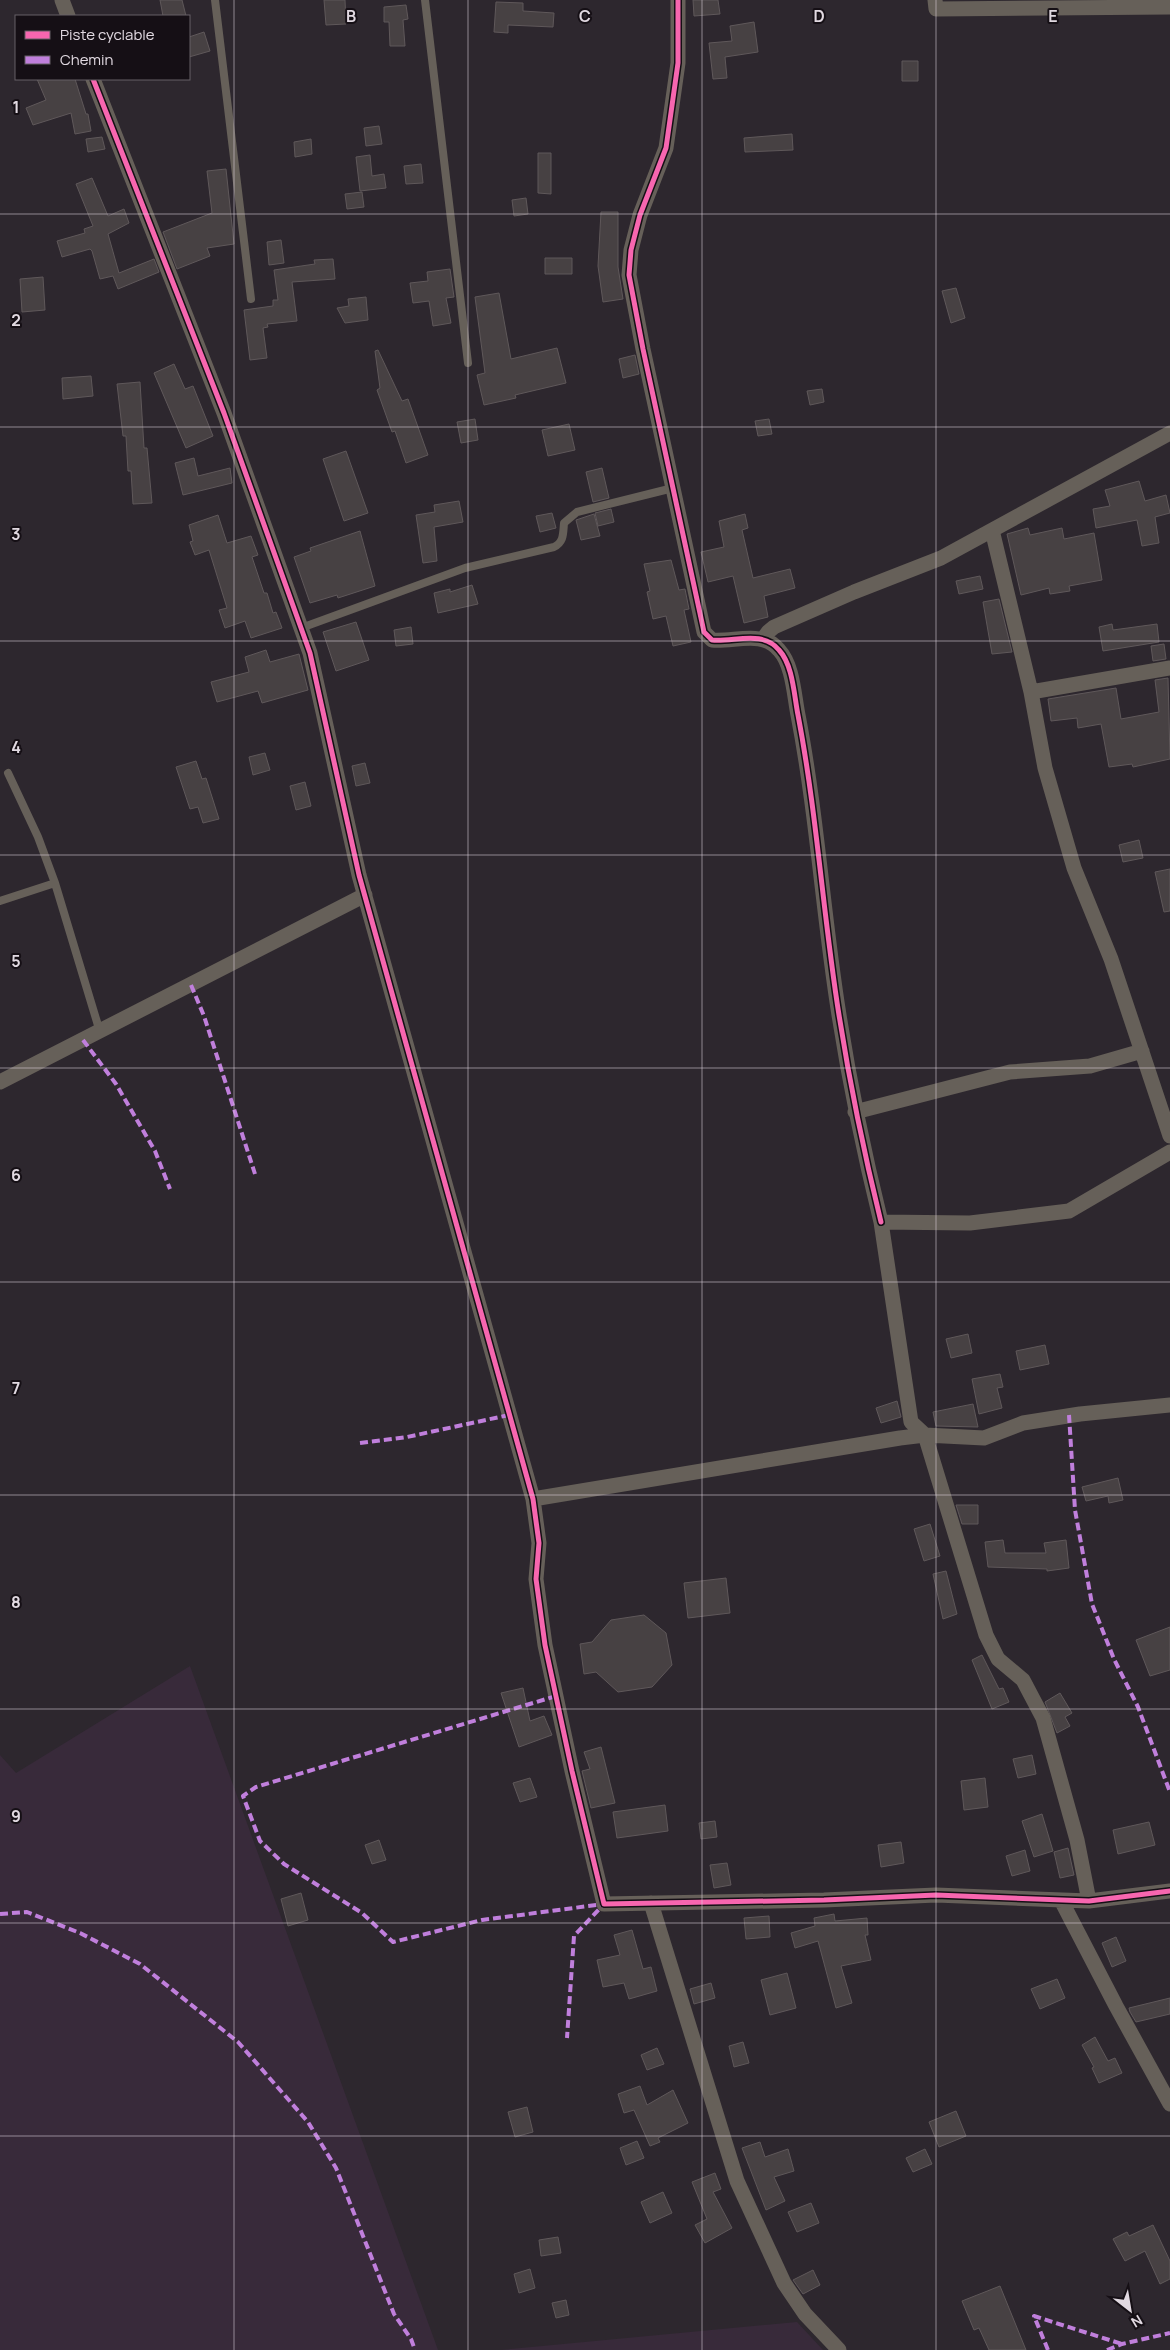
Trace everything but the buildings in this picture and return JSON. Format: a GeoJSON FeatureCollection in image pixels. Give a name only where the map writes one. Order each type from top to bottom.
{"type":"FeatureCollection","features":[{"type":"Feature","properties":{"kind":"street"},"geometry":{"type":"LineString","coordinates":[[62,0],[68,15]]}},
{"type":"Feature","properties":{"kind":"street"},"geometry":{"type":"LineString","coordinates":[[678,0],[678,63],[666,148],[640,215],[631,250],[629,276],[704,632],[712,640],[757,638],[771,641],[781,651],[787,665],[803,741],[838,1014],[860,1140],[881,1222],[911,1422],[925,1435],[986,1635],[998,1659],[1023,1680],[1043,1718],[1077,1840],[1089,1901]]}},
{"type":"Feature","properties":{"kind":"street"},"geometry":{"type":"LineString","coordinates":[[935,0],[936,9],[1170,7]]}},
{"type":"Feature","properties":{"kind":"street"},"geometry":{"type":"LineString","coordinates":[[93,80],[224,414],[310,653],[365,895],[533,1499],[539,1543],[536,1579],[545,1645],[572,1772],[604,1904],[824,1900],[936,1895],[1062,1902],[1170,1892]]}},
{"type":"Feature","properties":{"kind":"street"},"geometry":{"type":"LineString","coordinates":[[763,639],[774,627],[854,592],[941,558],[1170,432]]}},
{"type":"Feature","properties":{"kind":"street"},"geometry":{"type":"LineString","coordinates":[[992,530],[1031,692],[1045,768],[1074,868],[1111,959],[1170,1136]]}},
{"type":"Feature","properties":{"kind":"street"},"geometry":{"type":"LineString","coordinates":[[1031,692],[1170,668]]}},
{"type":"Feature","properties":{"kind":"street"},"geometry":{"type":"LineString","coordinates":[[0,1082],[365,895]]}},
{"type":"Feature","properties":{"kind":"street"},"geometry":{"type":"LineString","coordinates":[[856,1112],[1010,1072],[1090,1066],[1142,1051]]}},
{"type":"Feature","properties":{"kind":"street"},"geometry":{"type":"LineString","coordinates":[[881,1222],[970,1223],[1069,1211],[1170,1152]]}},
{"type":"Feature","properties":{"kind":"street"},"geometry":{"type":"LineString","coordinates":[[533,1499],[925,1435],[984,1438],[1022,1423],[1080,1414],[1170,1405]]}},
{"type":"Feature","properties":{"kind":"street"},"geometry":{"type":"LineString","coordinates":[[1062,1902],[1170,2104]]}},
{"type":"Feature","properties":{"kind":"street"},"geometry":{"type":"LineString","coordinates":[[651,1903],[720,2131],[744,2199],[784,2283],[805,2314],[839,2350]]}},
{"type":"Feature","properties":{"kind":"lane"},"geometry":{"type":"LineString","coordinates":[[215,0],[251,299]]}},
{"type":"Feature","properties":{"kind":"lane"},"geometry":{"type":"LineString","coordinates":[[425,0],[468,364]]}},
{"type":"Feature","properties":{"kind":"lane"},"geometry":{"type":"LineString","coordinates":[[301,628],[465,568],[554,547],[560,544],[563,539],[564,523],[577,512],[673,488]]}},
{"type":"Feature","properties":{"kind":"lane"},"geometry":{"type":"LineString","coordinates":[[8,773],[38,837],[55,883],[100,1032]]}},
{"type":"Feature","properties":{"kind":"lane"},"geometry":{"type":"LineString","coordinates":[[0,901],[55,883]]}},
{"type":"Feature","properties":{"kind":"shaded area"},"geometry":{"type":"Polygon","coordinates":[[[190,1666],[438,2350],[0,2350],[0,1755],[16,1773],[190,1666]]]}},
{"type":"Feature","properties":{"kind":"shaded area"},"geometry":{"type":"Polygon","coordinates":[[[797,2322],[823,2350],[501,2350],[797,2322]]]}},
{"type":"Feature","properties":{"kind":"marked path"},"geometry":{"type":"LineString","coordinates":[[191,985],[204,1016],[255,1174]]}},
{"type":"Feature","properties":{"kind":"marked path"},"geometry":{"type":"LineString","coordinates":[[83,1040],[116,1084],[155,1151],[170,1189]]}},
{"type":"Feature","properties":{"kind":"marked path"},"geometry":{"type":"LineString","coordinates":[[360,1443],[407,1437],[509,1415]]}},
{"type":"Feature","properties":{"kind":"marked path"},"geometry":{"type":"LineString","coordinates":[[1069,1415],[1075,1510],[1092,1604],[1114,1659],[1138,1707],[1170,1792]]}},
{"type":"Feature","properties":{"kind":"marked path"},"geometry":{"type":"LineString","coordinates":[[556,1696],[256,1787],[243,1796],[260,1841],[284,1864],[362,1913],[393,1942],[482,1920],[604,1904],[574,1936],[567,2038]]}},
{"type":"Feature","properties":{"kind":"marked path"},"geometry":{"type":"LineString","coordinates":[[0,1914],[27,1912],[80,1933],[140,1964],[238,2042],[308,2122],[336,2168],[394,2314],[411,2339],[415,2350]]}},
{"type":"Feature","properties":{"kind":"marked path"},"geometry":{"type":"LineString","coordinates":[[1048,2350],[1034,2316],[1122,2344]]}},
{"type":"Feature","properties":{"kind":"marked path"},"geometry":{"type":"LineString","coordinates":[[1107,2350],[1122,2344],[1170,2333]]}},
{"type":"Feature","properties":{"kind":"cycle path"},"geometry":{"type":"LineString","coordinates":[[678,0],[678,63],[666,148],[640,215],[631,250],[629,275],[643,349],[704,632],[712,640],[748,638],[765,640],[784,656],[790,672],[805,752],[833,977],[843,1041],[881,1222]]}},
{"type":"Feature","properties":{"kind":"cycle path"},"geometry":{"type":"LineString","coordinates":[[93,80],[224,413],[310,653],[359,875],[533,1499],[539,1543],[536,1579],[545,1645],[572,1771],[604,1904],[824,1900],[936,1895],[1089,1901],[1170,1891]]}}]}
